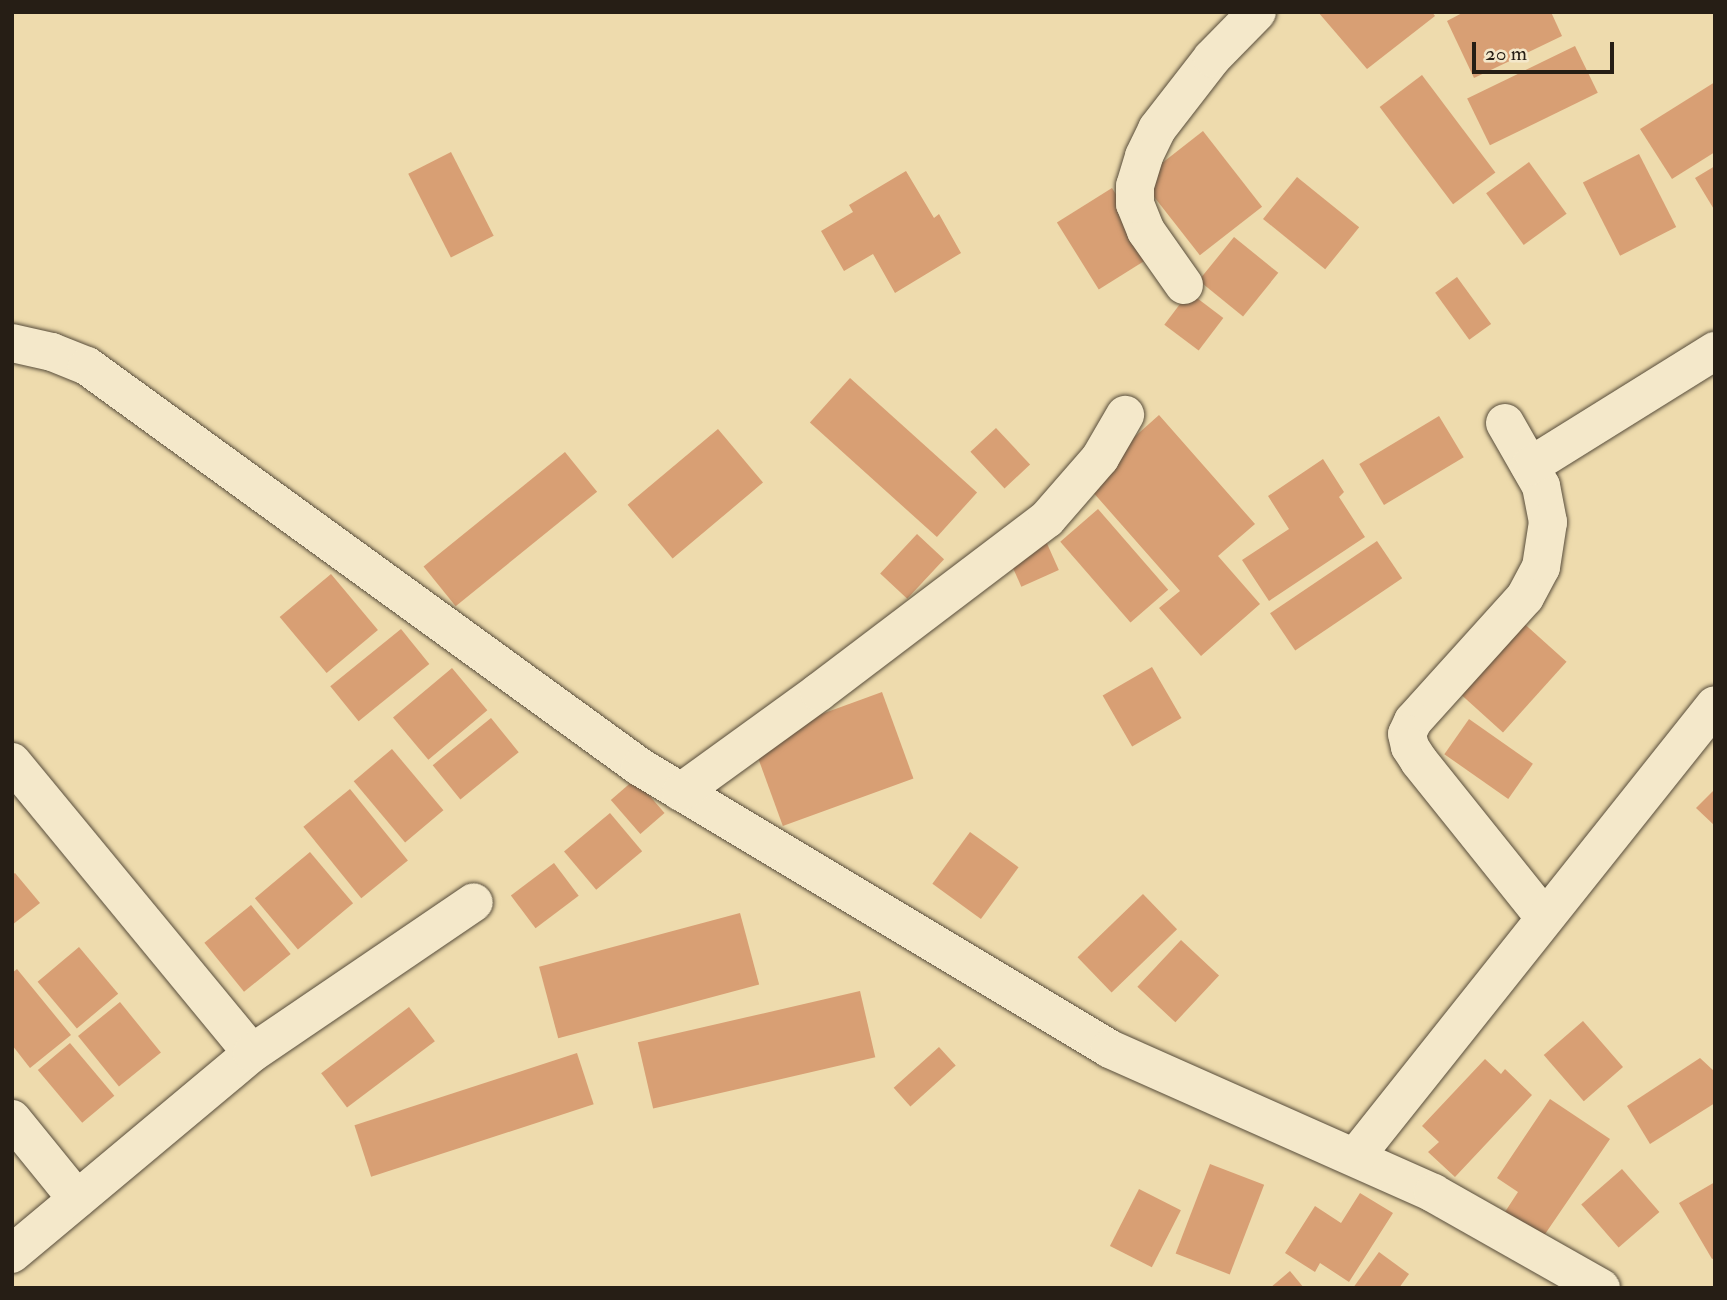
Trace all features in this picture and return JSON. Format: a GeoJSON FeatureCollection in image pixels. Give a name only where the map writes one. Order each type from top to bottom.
{"type":"FeatureCollection","features":[{"type":"Feature","properties":{"kind":"street"},"geometry":{"type":"LineString","coordinates":[[1184,285],[1146,230],[1135,204],[1135,186],[1144,156],[1157,130],[1212,58],[1257,12]]}},
{"type":"Feature","properties":{"kind":"street"},"geometry":{"type":"LineString","coordinates":[[12,342],[52,352],[88,366],[616,750],[681,792],[1110,1049],[1356,1156],[1433,1193],[1601,1288]]}},
{"type":"Feature","properties":{"kind":"street"},"geometry":{"type":"LineString","coordinates":[[1530,466],[1715,351]]}},
{"type":"Feature","properties":{"kind":"street"},"geometry":{"type":"LineString","coordinates":[[681,792],[819,692],[1047,519],[1100,458],[1125,415]]}},
{"type":"Feature","properties":{"kind":"street"},"geometry":{"type":"LineString","coordinates":[[1506,424],[1541,486],[1548,522],[1541,567],[1525,597],[1413,721],[1407,734],[1410,747],[1419,761],[1545,918]]}},
{"type":"Feature","properties":{"kind":"street"},"geometry":{"type":"LineString","coordinates":[[1356,1156],[1715,705]]}},
{"type":"Feature","properties":{"kind":"street"},"geometry":{"type":"LineString","coordinates":[[12,762],[252,1053]]}},
{"type":"Feature","properties":{"kind":"street"},"geometry":{"type":"LineString","coordinates":[[12,1254],[252,1053],[474,902]]}},
{"type":"Feature","properties":{"kind":"street"},"geometry":{"type":"LineString","coordinates":[[12,1119],[77,1199]]}},
{"type":"Feature","properties":{"kind":"building"},"geometry":{"type":"Polygon","coordinates":[[[1318,12],[1432,12],[1435,16],[1367,69],[1318,12]]]}},
{"type":"Feature","properties":{"kind":"building"},"geometry":{"type":"Polygon","coordinates":[[[1464,12],[1551,12],[1562,36],[1474,78],[1447,21],[1464,12]]]}},
{"type":"Feature","properties":{"kind":"building"},"geometry":{"type":"Polygon","coordinates":[[[1575,46],[1598,93],[1490,145],[1467,99],[1575,46]]]}},
{"type":"Feature","properties":{"kind":"building"},"geometry":{"type":"Polygon","coordinates":[[[1422,75],[1495,172],[1453,204],[1380,107],[1422,75]]]}},
{"type":"Feature","properties":{"kind":"building"},"geometry":{"type":"Polygon","coordinates":[[[1715,82],[1715,152],[1672,179],[1640,129],[1715,82]]]}},
{"type":"Feature","properties":{"kind":"building"},"geometry":{"type":"Polygon","coordinates":[[[1203,131],[1262,207],[1200,255],[1141,180],[1203,131]]]}},
{"type":"Feature","properties":{"kind":"building"},"geometry":{"type":"Polygon","coordinates":[[[451,152],[494,236],[451,258],[408,174],[451,152]]]}},
{"type":"Feature","properties":{"kind":"building"},"geometry":{"type":"Polygon","coordinates":[[[1639,154],[1676,227],[1620,256],[1583,183],[1639,154]]]}},
{"type":"Feature","properties":{"kind":"building"},"geometry":{"type":"Polygon","coordinates":[[[1529,162],[1567,214],[1524,245],[1486,193],[1529,162]]]}},
{"type":"Feature","properties":{"kind":"building"},"geometry":{"type":"Polygon","coordinates":[[[1715,166],[1715,211],[1695,178],[1715,166]]]}},
{"type":"Feature","properties":{"kind":"building"},"geometry":{"type":"Polygon","coordinates":[[[906,171],[934,218],[939,214],[961,253],[895,293],[873,254],[844,271],[821,231],[853,212],[849,205],[906,171]]]}},
{"type":"Feature","properties":{"kind":"building"},"geometry":{"type":"Polygon","coordinates":[[[1297,177],[1359,227],[1325,269],[1263,219],[1297,177]]]}},
{"type":"Feature","properties":{"kind":"building"},"geometry":{"type":"Polygon","coordinates":[[[1112,188],[1154,255],[1099,289],[1057,222],[1112,188]]]}},
{"type":"Feature","properties":{"kind":"building"},"geometry":{"type":"Polygon","coordinates":[[[1234,237],[1278,273],[1243,316],[1199,281],[1234,237]]]}},
{"type":"Feature","properties":{"kind":"building"},"geometry":{"type":"Polygon","coordinates":[[[1457,277],[1491,324],[1469,340],[1435,293],[1457,277]]]}},
{"type":"Feature","properties":{"kind":"building"},"geometry":{"type":"Polygon","coordinates":[[[1189,292],[1223,318],[1199,351],[1164,325],[1189,292]]]}},
{"type":"Feature","properties":{"kind":"building"},"geometry":{"type":"Polygon","coordinates":[[[850,378],[977,492],[937,537],[810,423],[850,378]]]}},
{"type":"Feature","properties":{"kind":"building"},"geometry":{"type":"Polygon","coordinates":[[[1159,415],[1255,524],[1218,556],[1260,604],[1201,656],[1159,608],[1180,591],[1084,482],[1159,415]]]}},
{"type":"Feature","properties":{"kind":"building"},"geometry":{"type":"Polygon","coordinates":[[[1439,416],[1464,457],[1384,505],[1359,464],[1439,416]]]}},
{"type":"Feature","properties":{"kind":"building"},"geometry":{"type":"Polygon","coordinates":[[[996,428],[1030,465],[1005,488],[970,452],[996,428]]]}},
{"type":"Feature","properties":{"kind":"building"},"geometry":{"type":"Polygon","coordinates":[[[718,429],[763,483],[673,558],[628,505],[718,429]]]}},
{"type":"Feature","properties":{"kind":"building"},"geometry":{"type":"Polygon","coordinates":[[[565,452],[597,492],[456,606],[424,567],[565,452]]]}},
{"type":"Feature","properties":{"kind":"building"},"geometry":{"type":"Polygon","coordinates":[[[1323,459],[1344,492],[1339,497],[1365,537],[1269,601],[1242,560],[1289,529],[1268,496],[1323,459]]]}},
{"type":"Feature","properties":{"kind":"building"},"geometry":{"type":"Polygon","coordinates":[[[1098,509],[1168,590],[1130,623],[1060,542],[1098,509]]]}},
{"type":"Feature","properties":{"kind":"building"},"geometry":{"type":"Polygon","coordinates":[[[917,534],[944,559],[907,599],[880,573],[917,534]]]}},
{"type":"Feature","properties":{"kind":"building"},"geometry":{"type":"Polygon","coordinates":[[[1045,539],[1059,570],[1021,587],[1008,556],[1045,539]]]}},
{"type":"Feature","properties":{"kind":"building"},"geometry":{"type":"Polygon","coordinates":[[[1377,541],[1402,578],[1295,650],[1270,613],[1377,541]]]}},
{"type":"Feature","properties":{"kind":"building"},"geometry":{"type":"Polygon","coordinates":[[[331,574],[378,630],[327,673],[280,617],[331,574]]]}},
{"type":"Feature","properties":{"kind":"building"},"geometry":{"type":"Polygon","coordinates":[[[1519,619],[1567,662],[1503,732],[1455,690],[1519,619]]]}},
{"type":"Feature","properties":{"kind":"building"},"geometry":{"type":"Polygon","coordinates":[[[401,629],[429,664],[359,721],[330,686],[401,629]]]}},
{"type":"Feature","properties":{"kind":"building"},"geometry":{"type":"Polygon","coordinates":[[[1152,667],[1182,718],[1132,747],[1103,696],[1152,667]]]}},
{"type":"Feature","properties":{"kind":"building"},"geometry":{"type":"Polygon","coordinates":[[[452,668],[487,710],[428,760],[393,717],[452,668]]]}},
{"type":"Feature","properties":{"kind":"building"},"geometry":{"type":"Polygon","coordinates":[[[882,692],[913,778],[783,826],[751,740],[882,692]]]}},
{"type":"Feature","properties":{"kind":"building"},"geometry":{"type":"Polygon","coordinates":[[[491,718],[519,752],[460,799],[433,765],[491,718]]]}},
{"type":"Feature","properties":{"kind":"building"},"geometry":{"type":"Polygon","coordinates":[[[1469,719],[1533,764],[1508,799],[1444,754],[1469,719]]]}},
{"type":"Feature","properties":{"kind":"building"},"geometry":{"type":"Polygon","coordinates":[[[392,749],[443,810],[405,842],[354,781],[392,749]]]}},
{"type":"Feature","properties":{"kind":"building"},"geometry":{"type":"Polygon","coordinates":[[[635,779],[665,813],[640,834],[611,800],[635,779]]]}},
{"type":"Feature","properties":{"kind":"building"},"geometry":{"type":"Polygon","coordinates":[[[350,789],[408,860],[361,898],[303,827],[350,789]]]}},
{"type":"Feature","properties":{"kind":"building"},"geometry":{"type":"Polygon","coordinates":[[[1715,789],[1715,826],[1696,808],[1715,789]]]}},
{"type":"Feature","properties":{"kind":"building"},"geometry":{"type":"Polygon","coordinates":[[[610,813],[642,851],[596,890],[564,852],[610,813]]]}},
{"type":"Feature","properties":{"kind":"building"},"geometry":{"type":"Polygon","coordinates":[[[970,832],[1019,867],[981,919],[932,884],[970,832]]]}},
{"type":"Feature","properties":{"kind":"building"},"geometry":{"type":"Polygon","coordinates":[[[310,852],[353,903],[298,950],[255,898],[310,852]]]}},
{"type":"Feature","properties":{"kind":"building"},"geometry":{"type":"Polygon","coordinates":[[[554,863],[579,896],[536,928],[511,895],[554,863]]]}},
{"type":"Feature","properties":{"kind":"building"},"geometry":{"type":"Polygon","coordinates":[[[15,873],[40,903],[12,925],[12,875],[15,873]]]}},
{"type":"Feature","properties":{"kind":"building"},"geometry":{"type":"Polygon","coordinates":[[[1143,894],[1177,929],[1112,992],[1078,957],[1143,894]]]}},
{"type":"Feature","properties":{"kind":"building"},"geometry":{"type":"Polygon","coordinates":[[[251,905],[291,954],[244,992],[204,943],[251,905]]]}},
{"type":"Feature","properties":{"kind":"building"},"geometry":{"type":"Polygon","coordinates":[[[740,913],[759,984],[558,1038],[539,967],[740,913]]]}},
{"type":"Feature","properties":{"kind":"building"},"geometry":{"type":"Polygon","coordinates":[[[1181,940],[1219,975],[1175,1022],[1137,987],[1181,940]]]}},
{"type":"Feature","properties":{"kind":"building"},"geometry":{"type":"Polygon","coordinates":[[[79,947],[118,994],[77,1028],[38,982],[79,947]]]}},
{"type":"Feature","properties":{"kind":"building"},"geometry":{"type":"Polygon","coordinates":[[[17,969],[71,1035],[30,1068],[12,1045],[12,973],[17,969]]]}},
{"type":"Feature","properties":{"kind":"building"},"geometry":{"type":"Polygon","coordinates":[[[860,991],[875,1057],[653,1109],[638,1042],[860,991]]]}},
{"type":"Feature","properties":{"kind":"building"},"geometry":{"type":"Polygon","coordinates":[[[120,1002],[161,1053],[119,1086],[78,1036],[120,1002]]]}},
{"type":"Feature","properties":{"kind":"building"},"geometry":{"type":"Polygon","coordinates":[[[409,1007],[435,1041],[347,1108],[321,1073],[409,1007]]]}},
{"type":"Feature","properties":{"kind":"building"},"geometry":{"type":"Polygon","coordinates":[[[1583,1021],[1623,1067],[1584,1101],[1544,1055],[1583,1021]]]}},
{"type":"Feature","properties":{"kind":"building"},"geometry":{"type":"Polygon","coordinates":[[[70,1043],[114,1096],[82,1123],[38,1070],[70,1043]]]}},
{"type":"Feature","properties":{"kind":"building"},"geometry":{"type":"Polygon","coordinates":[[[939,1047],[956,1066],[910,1106],[894,1088],[939,1047]]]}},
{"type":"Feature","properties":{"kind":"building"},"geometry":{"type":"Polygon","coordinates":[[[577,1053],[594,1104],[371,1177],[354,1125],[577,1053]]]}},
{"type":"Feature","properties":{"kind":"building"},"geometry":{"type":"Polygon","coordinates":[[[1700,1058],[1715,1072],[1715,1103],[1650,1144],[1627,1106],[1700,1058]]]}},
{"type":"Feature","properties":{"kind":"building"},"geometry":{"type":"Polygon","coordinates":[[[1485,1059],[1501,1074],[1505,1069],[1532,1095],[1455,1177],[1428,1152],[1439,1142],[1422,1126],[1485,1059]]]}},
{"type":"Feature","properties":{"kind":"building"},"geometry":{"type":"Polygon","coordinates":[[[1550,1099],[1610,1139],[1541,1240],[1503,1215],[1518,1192],[1497,1178],[1550,1099]]]}},
{"type":"Feature","properties":{"kind":"building"},"geometry":{"type":"Polygon","coordinates":[[[1210,1164],[1264,1185],[1230,1274],[1176,1254],[1210,1164]]]}},
{"type":"Feature","properties":{"kind":"building"},"geometry":{"type":"Polygon","coordinates":[[[1622,1169],[1659,1212],[1619,1247],[1581,1204],[1622,1169]]]}},
{"type":"Feature","properties":{"kind":"building"},"geometry":{"type":"Polygon","coordinates":[[[1715,1182],[1715,1258],[1712,1259],[1679,1203],[1715,1182]]]}},
{"type":"Feature","properties":{"kind":"building"},"geometry":{"type":"Polygon","coordinates":[[[1139,1189],[1181,1210],[1152,1267],[1110,1246],[1139,1189]]]}},
{"type":"Feature","properties":{"kind":"building"},"geometry":{"type":"Polygon","coordinates":[[[1360,1193],[1393,1213],[1349,1282],[1320,1263],[1315,1272],[1285,1253],[1315,1206],[1341,1223],[1360,1193]]]}},
{"type":"Feature","properties":{"kind":"building"},"geometry":{"type":"Polygon","coordinates":[[[1379,1252],[1409,1274],[1399,1288],[1353,1288],[1379,1252]]]}},
{"type":"Feature","properties":{"kind":"building"},"geometry":{"type":"Polygon","coordinates":[[[1290,1271],[1304,1288],[1270,1288],[1290,1271]]]}}]}
